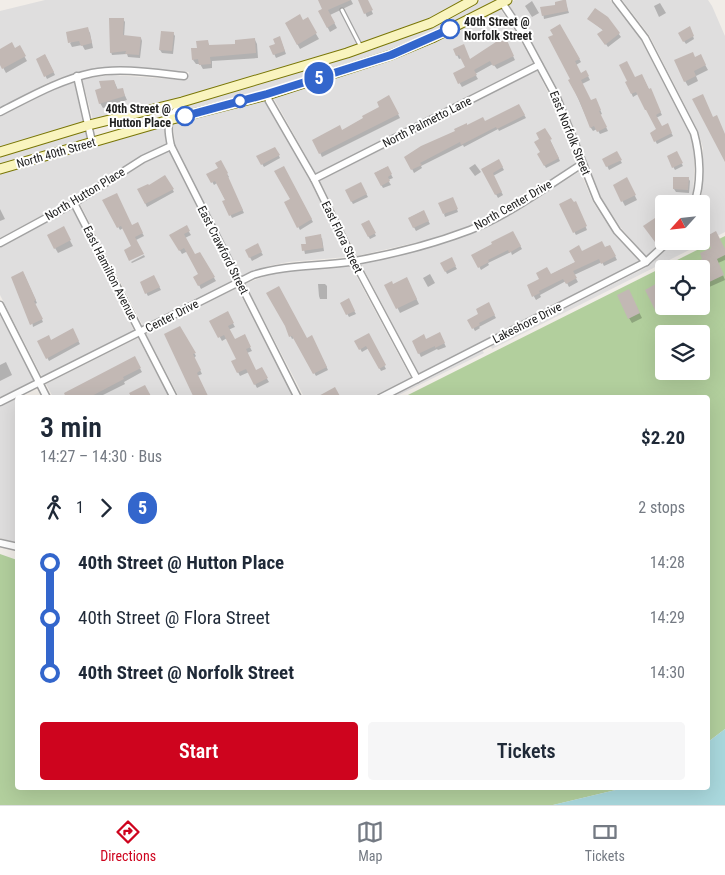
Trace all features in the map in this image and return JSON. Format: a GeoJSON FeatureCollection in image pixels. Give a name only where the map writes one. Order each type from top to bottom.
{"type":"FeatureCollection","features":[{"type":"Feature","properties":{"kind":"main road","name":"North 40th Street"},"geometry":{"type":"LineString","coordinates":[[0,152],[89,125],[182,102],[361,48],[431,23],[473,0]]}},
{"type":"Feature","properties":{"kind":"main road","name":"North 40th Street"},"geometry":{"type":"LineString","coordinates":[[0,169],[168,120],[267,94],[391,55],[432,38],[503,1]]}},
{"type":"Feature","properties":{"kind":"street"},"geometry":{"type":"LineString","coordinates":[[616,0],[645,38],[694,133],[698,148],[698,195]]}},
{"type":"Feature","properties":{"kind":"street","name":"East Norfolk Street"},"geometry":{"type":"LineString","coordinates":[[503,1],[539,64],[566,119],[597,199],[617,231],[646,262]]}},
{"type":"Feature","properties":{"kind":"street","name":"North Palmetto Lane"},"geometry":{"type":"LineString","coordinates":[[314,179],[539,64]]}},
{"type":"Feature","properties":{"kind":"street"},"geometry":{"type":"LineString","coordinates":[[0,112],[49,87],[77,76],[94,72],[112,71],[184,76]]}},
{"type":"Feature","properties":{"kind":"street"},"geometry":{"type":"LineString","coordinates":[[77,76],[92,142]]}},
{"type":"Feature","properties":{"kind":"street","name":"East Flora Street"},"geometry":{"type":"LineString","coordinates":[[267,94],[269,101],[314,179],[416,380]]}},
{"type":"Feature","properties":{"kind":"street"},"geometry":{"type":"LineString","coordinates":[[168,120],[182,102]]}},
{"type":"Feature","properties":{"kind":"street","name":"East Crawford Street"},"geometry":{"type":"LineString","coordinates":[[168,120],[171,146],[296,395]]}},
{"type":"Feature","properties":{"kind":"street","name":"North Hutton Place"},"geometry":{"type":"LineString","coordinates":[[0,243],[74,203],[143,159],[171,146]]}},
{"type":"Feature","properties":{"kind":"street","name":"North Center Drive"},"geometry":{"type":"LineString","coordinates":[[354,261],[428,244],[471,230],[504,213],[582,164]]}},
{"type":"Feature","properties":{"kind":"street","name":"East Hamilton Avenue"},"geometry":{"type":"LineString","coordinates":[[74,203],[172,395]]}},
{"type":"Feature","properties":{"kind":"street","name":"Lakeshore Drive"},"geometry":{"type":"LineString","coordinates":[[386,395],[646,262],[659,250]]}},
{"type":"Feature","properties":{"kind":"street","name":"Center Drive"},"geometry":{"type":"LineString","coordinates":[[0,402],[239,282],[269,270],[354,261]]}},
{"type":"Feature","properties":{"kind":"street"},"geometry":{"type":"LineString","coordinates":[[0,305],[46,395]]}},
{"type":"Feature","properties":{"kind":"street"},"geometry":{"type":"LineString","coordinates":[[0,543],[15,546]]}},
{"type":"Feature","properties":{"kind":"lane"},"geometry":{"type":"LineString","coordinates":[[342,10],[361,48]]}},
{"type":"Feature","properties":{"kind":"shaded area"},"geometry":{"type":"Polygon","coordinates":[[[45,0],[464,0],[430,19],[345,49],[183,97],[93,120],[82,79],[112,75],[187,80],[189,72],[113,67],[93,69],[47,83],[0,108],[0,11],[45,0]]]}},
{"type":"Feature","properties":{"kind":"shaded area"},"geometry":{"type":"Polygon","coordinates":[[[481,0],[495,0],[496,2],[390,51],[266,91],[179,113],[185,105],[433,27],[481,0]]]}},
{"type":"Feature","properties":{"kind":"shaded area"},"geometry":{"type":"Polygon","coordinates":[[[515,0],[610,0],[641,40],[690,135],[694,149],[693,195],[655,195],[655,248],[646,256],[621,228],[601,197],[561,96],[525,29],[508,4],[515,0]]]}},
{"type":"Feature","properties":{"kind":"shaded area"},"geometry":{"type":"Polygon","coordinates":[[[622,0],[708,0],[725,36],[725,232],[710,240],[710,195],[702,195],[703,148],[698,131],[649,35],[622,0]]]}},
{"type":"Feature","properties":{"kind":"shaded area"},"geometry":{"type":"Polygon","coordinates":[[[500,9],[533,63],[316,174],[273,97],[434,42],[500,9]]]}},
{"type":"Feature","properties":{"kind":"shaded area"},"geometry":{"type":"Polygon","coordinates":[[[537,70],[565,128],[577,163],[502,210],[469,226],[427,240],[357,256],[320,181],[537,70]]]}},
{"type":"Feature","properties":{"kind":"shaded area"},"geometry":{"type":"Polygon","coordinates":[[[74,82],[84,122],[0,147],[0,117],[51,91],[74,82]]]}},
{"type":"Feature","properties":{"kind":"shaded area"},"geometry":{"type":"Polygon","coordinates":[[[264,100],[310,181],[347,257],[288,262],[269,266],[241,277],[175,144],[173,123],[264,100]]]}},
{"type":"Feature","properties":{"kind":"shaded area"},"geometry":{"type":"Polygon","coordinates":[[[164,126],[166,144],[141,156],[72,199],[0,238],[0,173],[164,126]]]}},
{"type":"Feature","properties":{"kind":"shaded area"},"geometry":{"type":"Polygon","coordinates":[[[86,130],[87,139],[0,165],[0,156],[86,130]]]}},
{"type":"Feature","properties":{"kind":"shaded area"},"geometry":{"type":"Polygon","coordinates":[[[169,151],[233,281],[143,326],[80,204],[145,163],[169,151]]]}},
{"type":"Feature","properties":{"kind":"shaded area"},"geometry":{"type":"Polygon","coordinates":[[[580,171],[593,202],[613,233],[639,261],[419,374],[361,264],[428,248],[472,233],[506,217],[580,171]]]}},
{"type":"Feature","properties":{"kind":"shaded area"},"geometry":{"type":"Polygon","coordinates":[[[72,208],[134,331],[42,377],[0,295],[0,248],[72,208]]]}},
{"type":"Feature","properties":{"kind":"shaded area"},"geometry":{"type":"Polygon","coordinates":[[[664,250],[689,250],[669,260],[655,260],[655,267],[492,349],[491,346],[645,268],[664,250]]]}},
{"type":"Feature","properties":{"kind":"shaded area"},"geometry":{"type":"Polygon","coordinates":[[[351,266],[411,378],[375,395],[303,395],[245,284],[270,274],[351,266]]]}},
{"type":"Feature","properties":{"kind":"shaded area"},"geometry":{"type":"Polygon","coordinates":[[[237,288],[292,395],[178,395],[146,334],[237,288]]]}},
{"type":"Feature","properties":{"kind":"shaded area"},"geometry":{"type":"Polygon","coordinates":[[[0,315],[34,381],[0,397],[0,315]]]}},
{"type":"Feature","properties":{"kind":"shaded area"},"geometry":{"type":"Polygon","coordinates":[[[138,338],[168,395],[52,395],[46,384],[138,338]]]}},
{"type":"Feature","properties":{"kind":"shaded area"},"geometry":{"type":"Polygon","coordinates":[[[482,350],[484,353],[399,395],[394,395],[482,350]]]}},
{"type":"Feature","properties":{"kind":"shaded area"},"geometry":{"type":"Polygon","coordinates":[[[15,399],[15,542],[0,538],[0,406],[15,399]]]}},
{"type":"Feature","properties":{"kind":"green space"},"geometry":{"type":"Polygon","coordinates":[[[725,236],[725,729],[710,740],[710,395],[408,395],[655,271],[655,315],[710,315],[710,260],[677,260],[697,250],[710,250],[710,244],[725,236]]]}},
{"type":"Feature","properties":{"kind":"green space"},"geometry":{"type":"Polygon","coordinates":[[[0,554],[15,559],[15,790],[616,790],[553,805],[0,805],[0,554]]]}},
{"type":"Feature","properties":{"kind":"water"},"geometry":{"type":"Polygon","coordinates":[[[725,729],[725,805],[553,805],[616,790],[710,790],[710,740],[725,729]]]}},
{"type":"Feature","properties":{"kind":"building"},"geometry":{"type":"Polygon","coordinates":[[[318,0],[351,0],[328,10],[335,23],[327,28],[318,11],[322,9],[318,0]]]}},
{"type":"Feature","properties":{"kind":"building"},"geometry":{"type":"Polygon","coordinates":[[[358,0],[368,0],[373,10],[364,14],[358,0]]]}},
{"type":"Feature","properties":{"kind":"building"},"geometry":{"type":"Polygon","coordinates":[[[566,0],[568,11],[542,16],[540,7],[555,5],[555,2],[566,0]]]}},
{"type":"Feature","properties":{"kind":"building"},"geometry":{"type":"Polygon","coordinates":[[[595,8],[608,17],[620,33],[605,45],[597,34],[603,30],[587,19],[595,8]]]}},
{"type":"Feature","properties":{"kind":"building"},"geometry":{"type":"Polygon","coordinates":[[[300,14],[303,20],[308,17],[317,33],[297,45],[285,23],[300,14]]]}},
{"type":"Feature","properties":{"kind":"building"},"geometry":{"type":"Polygon","coordinates":[[[109,18],[124,18],[123,35],[141,37],[139,55],[125,54],[126,51],[110,53],[109,18]]]}},
{"type":"Feature","properties":{"kind":"building"},"geometry":{"type":"Polygon","coordinates":[[[560,24],[580,59],[575,61],[581,73],[586,70],[589,76],[581,80],[591,100],[596,98],[601,110],[599,111],[607,127],[597,132],[594,126],[590,128],[579,100],[568,80],[570,79],[548,37],[553,35],[550,30],[560,24]]]}},
{"type":"Feature","properties":{"kind":"building"},"geometry":{"type":"Polygon","coordinates":[[[690,26],[694,36],[683,42],[678,33],[690,26]]]}},
{"type":"Feature","properties":{"kind":"building"},"geometry":{"type":"Polygon","coordinates":[[[88,27],[92,43],[81,46],[79,41],[68,43],[66,32],[88,27]]]}},
{"type":"Feature","properties":{"kind":"building"},"geometry":{"type":"Polygon","coordinates":[[[161,31],[174,32],[172,51],[159,50],[161,31]]]}},
{"type":"Feature","properties":{"kind":"building"},"geometry":{"type":"Polygon","coordinates":[[[280,36],[285,51],[273,55],[269,46],[275,44],[273,39],[280,36]]]}},
{"type":"Feature","properties":{"kind":"building"},"geometry":{"type":"Polygon","coordinates":[[[505,36],[514,56],[493,66],[490,61],[474,70],[477,75],[458,84],[453,73],[465,67],[459,55],[456,56],[453,49],[464,44],[470,59],[505,36]]]}},
{"type":"Feature","properties":{"kind":"building"},"geometry":{"type":"Polygon","coordinates":[[[255,38],[256,53],[210,57],[211,64],[199,65],[198,59],[192,60],[191,48],[197,48],[196,41],[208,40],[209,45],[235,44],[235,40],[255,38]]]}},
{"type":"Feature","properties":{"kind":"building"},"geometry":{"type":"Polygon","coordinates":[[[12,42],[15,48],[20,45],[26,56],[2,69],[0,65],[0,49],[12,42]]]}},
{"type":"Feature","properties":{"kind":"building"},"geometry":{"type":"Polygon","coordinates":[[[693,52],[695,57],[701,54],[706,65],[694,71],[696,76],[684,82],[674,60],[693,52]]]}},
{"type":"Feature","properties":{"kind":"building"},"geometry":{"type":"Polygon","coordinates":[[[45,54],[54,72],[44,77],[36,59],[45,54]]]}},
{"type":"Feature","properties":{"kind":"building"},"geometry":{"type":"Polygon","coordinates":[[[627,61],[635,77],[642,74],[649,89],[651,88],[661,112],[656,115],[662,126],[668,123],[672,133],[654,142],[650,133],[656,129],[636,92],[631,94],[619,65],[627,61]]]}},
{"type":"Feature","properties":{"kind":"building"},"geometry":{"type":"Polygon","coordinates":[[[114,80],[117,89],[123,88],[125,96],[99,104],[95,90],[101,88],[99,81],[114,80]]]}},
{"type":"Feature","properties":{"kind":"building"},"geometry":{"type":"Polygon","coordinates":[[[703,94],[713,117],[717,115],[725,134],[725,162],[692,99],[703,94]]]}},
{"type":"Feature","properties":{"kind":"building"},"geometry":{"type":"Polygon","coordinates":[[[389,95],[399,114],[319,154],[312,140],[340,125],[342,130],[363,118],[362,116],[379,107],[377,102],[389,95]]]}},
{"type":"Feature","properties":{"kind":"building"},"geometry":{"type":"Polygon","coordinates":[[[519,104],[525,115],[461,145],[460,142],[420,163],[422,165],[411,170],[404,157],[421,146],[455,131],[454,129],[467,123],[467,125],[483,117],[485,121],[519,104]]]}},
{"type":"Feature","properties":{"kind":"building"},"geometry":{"type":"Polygon","coordinates":[[[545,128],[552,139],[550,140],[559,158],[544,166],[537,154],[540,152],[534,142],[539,139],[536,133],[545,128]]]}},
{"type":"Feature","properties":{"kind":"building"},"geometry":{"type":"Polygon","coordinates":[[[275,147],[280,155],[261,165],[256,156],[275,147]]]}},
{"type":"Feature","properties":{"kind":"building"},"geometry":{"type":"Polygon","coordinates":[[[617,151],[622,160],[606,167],[602,159],[617,151]]]}},
{"type":"Feature","properties":{"kind":"building"},"geometry":{"type":"Polygon","coordinates":[[[677,151],[683,163],[672,168],[667,156],[677,151]]]}},
{"type":"Feature","properties":{"kind":"building"},"geometry":{"type":"Polygon","coordinates":[[[499,159],[503,167],[493,173],[502,192],[495,195],[481,169],[499,159]]]}},
{"type":"Feature","properties":{"kind":"building"},"geometry":{"type":"Polygon","coordinates":[[[221,160],[243,210],[229,216],[222,201],[225,200],[215,181],[211,183],[206,174],[218,168],[215,163],[221,160]]]}},
{"type":"Feature","properties":{"kind":"building"},"geometry":{"type":"Polygon","coordinates":[[[284,166],[312,219],[297,228],[284,202],[290,199],[274,171],[284,166]]]}},
{"type":"Feature","properties":{"kind":"building"},"geometry":{"type":"Polygon","coordinates":[[[388,166],[392,174],[388,177],[390,181],[381,186],[374,173],[388,166]]]}},
{"type":"Feature","properties":{"kind":"building"},"geometry":{"type":"Polygon","coordinates":[[[165,175],[174,189],[145,204],[137,189],[149,185],[165,175]]]}},
{"type":"Feature","properties":{"kind":"building"},"geometry":{"type":"Polygon","coordinates":[[[627,177],[636,195],[621,202],[613,185],[627,177]]]}},
{"type":"Feature","properties":{"kind":"building"},"geometry":{"type":"Polygon","coordinates":[[[673,177],[689,177],[688,190],[673,189],[673,177]]]}},
{"type":"Feature","properties":{"kind":"building"},"geometry":{"type":"Polygon","coordinates":[[[361,182],[367,194],[351,202],[345,190],[361,182]]]}},
{"type":"Feature","properties":{"kind":"building"},"geometry":{"type":"Polygon","coordinates":[[[117,193],[132,225],[138,222],[143,233],[135,237],[144,254],[129,261],[124,250],[131,246],[121,226],[117,228],[102,200],[117,193]]]}},
{"type":"Feature","properties":{"kind":"building"},"geometry":{"type":"Polygon","coordinates":[[[453,197],[458,209],[443,214],[438,203],[453,197]]]}},
{"type":"Feature","properties":{"kind":"building"},"geometry":{"type":"Polygon","coordinates":[[[571,198],[574,202],[576,201],[587,226],[573,233],[559,204],[571,198]]]}},
{"type":"Feature","properties":{"kind":"building"},"geometry":{"type":"Polygon","coordinates":[[[424,210],[429,221],[413,228],[408,218],[424,210]]]}},
{"type":"Feature","properties":{"kind":"building"},"geometry":{"type":"Polygon","coordinates":[[[655,218],[655,242],[643,226],[655,218]]]}},
{"type":"Feature","properties":{"kind":"building"},"geometry":{"type":"Polygon","coordinates":[[[369,220],[376,233],[368,237],[361,224],[369,220]]]}},
{"type":"Feature","properties":{"kind":"building"},"geometry":{"type":"Polygon","coordinates":[[[187,225],[190,231],[184,234],[195,254],[200,252],[215,277],[198,286],[193,277],[198,274],[184,248],[179,251],[169,235],[187,225]]]}},
{"type":"Feature","properties":{"kind":"building"},"geometry":{"type":"Polygon","coordinates":[[[64,226],[71,240],[54,249],[47,235],[64,226]]]}},
{"type":"Feature","properties":{"kind":"building"},"geometry":{"type":"Polygon","coordinates":[[[513,231],[521,246],[509,253],[508,250],[488,260],[489,262],[478,268],[471,255],[513,231]]]}},
{"type":"Feature","properties":{"kind":"building"},"geometry":{"type":"Polygon","coordinates":[[[716,231],[725,249],[725,255],[717,259],[724,275],[710,282],[710,260],[700,260],[702,259],[700,253],[710,250],[710,234],[716,231]]]}},
{"type":"Feature","properties":{"kind":"building"},"geometry":{"type":"Polygon","coordinates":[[[321,234],[323,248],[302,251],[301,244],[306,244],[305,237],[321,234]]]}},
{"type":"Feature","properties":{"kind":"building"},"geometry":{"type":"Polygon","coordinates":[[[602,241],[605,247],[610,245],[616,256],[601,264],[599,259],[573,271],[577,278],[566,284],[563,279],[539,291],[540,293],[532,297],[527,285],[539,279],[536,273],[547,267],[551,274],[575,262],[569,251],[579,245],[582,251],[602,241]]]}},
{"type":"Feature","properties":{"kind":"building"},"geometry":{"type":"Polygon","coordinates":[[[258,243],[262,252],[249,258],[245,250],[258,243]]]}},
{"type":"Feature","properties":{"kind":"building"},"geometry":{"type":"Polygon","coordinates":[[[452,257],[456,266],[445,272],[440,263],[452,257]]]}},
{"type":"Feature","properties":{"kind":"building"},"geometry":{"type":"Polygon","coordinates":[[[23,271],[43,319],[30,325],[11,277],[23,271]]]}},
{"type":"Feature","properties":{"kind":"building"},"geometry":{"type":"Polygon","coordinates":[[[154,275],[160,287],[145,294],[140,282],[154,275]]]}},
{"type":"Feature","properties":{"kind":"building"},"geometry":{"type":"Polygon","coordinates":[[[407,277],[417,299],[396,309],[384,285],[392,281],[393,284],[407,277]]]}},
{"type":"Feature","properties":{"kind":"building"},"geometry":{"type":"Polygon","coordinates":[[[655,284],[655,310],[645,290],[655,284]]]}},
{"type":"Feature","properties":{"kind":"building"},"geometry":{"type":"Polygon","coordinates":[[[279,286],[307,338],[312,335],[327,367],[313,374],[292,336],[289,337],[285,326],[266,293],[279,286]]]}},
{"type":"Feature","properties":{"kind":"building"},"geometry":{"type":"Polygon","coordinates":[[[629,289],[640,313],[628,319],[617,295],[629,289]]]}},
{"type":"Feature","properties":{"kind":"building"},"geometry":{"type":"Polygon","coordinates":[[[349,298],[355,311],[346,315],[340,303],[349,298]]]}},
{"type":"Feature","properties":{"kind":"building"},"geometry":{"type":"Polygon","coordinates":[[[489,302],[495,315],[472,329],[467,320],[478,314],[476,309],[489,302]]]}},
{"type":"Feature","properties":{"kind":"building"},"geometry":{"type":"Polygon","coordinates":[[[228,311],[234,323],[228,326],[235,339],[245,334],[251,347],[246,349],[256,370],[262,367],[268,378],[254,385],[246,369],[237,373],[231,361],[236,359],[224,335],[218,338],[209,321],[228,311]]]}},
{"type":"Feature","properties":{"kind":"building"},"geometry":{"type":"Polygon","coordinates":[[[180,326],[196,353],[193,354],[201,370],[197,373],[208,395],[193,395],[164,334],[180,326]]]}},
{"type":"Feature","properties":{"kind":"building"},"geometry":{"type":"Polygon","coordinates":[[[73,328],[79,341],[46,359],[37,341],[49,335],[51,340],[73,328]]]}},
{"type":"Feature","properties":{"kind":"building"},"geometry":{"type":"Polygon","coordinates":[[[440,332],[445,343],[418,354],[412,341],[424,334],[426,339],[440,332]]]}},
{"type":"Feature","properties":{"kind":"building"},"geometry":{"type":"Polygon","coordinates":[[[369,333],[386,365],[379,369],[366,346],[359,350],[354,341],[369,333]]]}},
{"type":"Feature","properties":{"kind":"building"},"geometry":{"type":"Polygon","coordinates":[[[135,356],[141,368],[94,395],[65,395],[64,393],[135,356]]]}},
{"type":"Feature","properties":{"kind":"building"},"geometry":{"type":"Polygon","coordinates":[[[145,385],[150,395],[130,395],[129,393],[145,385]]]}},
{"type":"Feature","properties":{"kind":"building"},"geometry":{"type":"Polygon","coordinates":[[[335,387],[339,395],[320,395],[335,387]]]}},
{"type":"Feature","properties":{"kind":"bus line","name":"5"},"geometry":{"type":"LineString","coordinates":[[185,116],[267,94],[391,55],[450,29]]}},
{"type":"Feature","properties":{"kind":"place","name":"40th Street @ Norfolk Street"},"geometry":{"type":"Point","coordinates":[450,29]}},
{"type":"Feature","properties":{"kind":"place","name":"40th Street @ Hutton Place"},"geometry":{"type":"Point","coordinates":[185,116]}}]}
